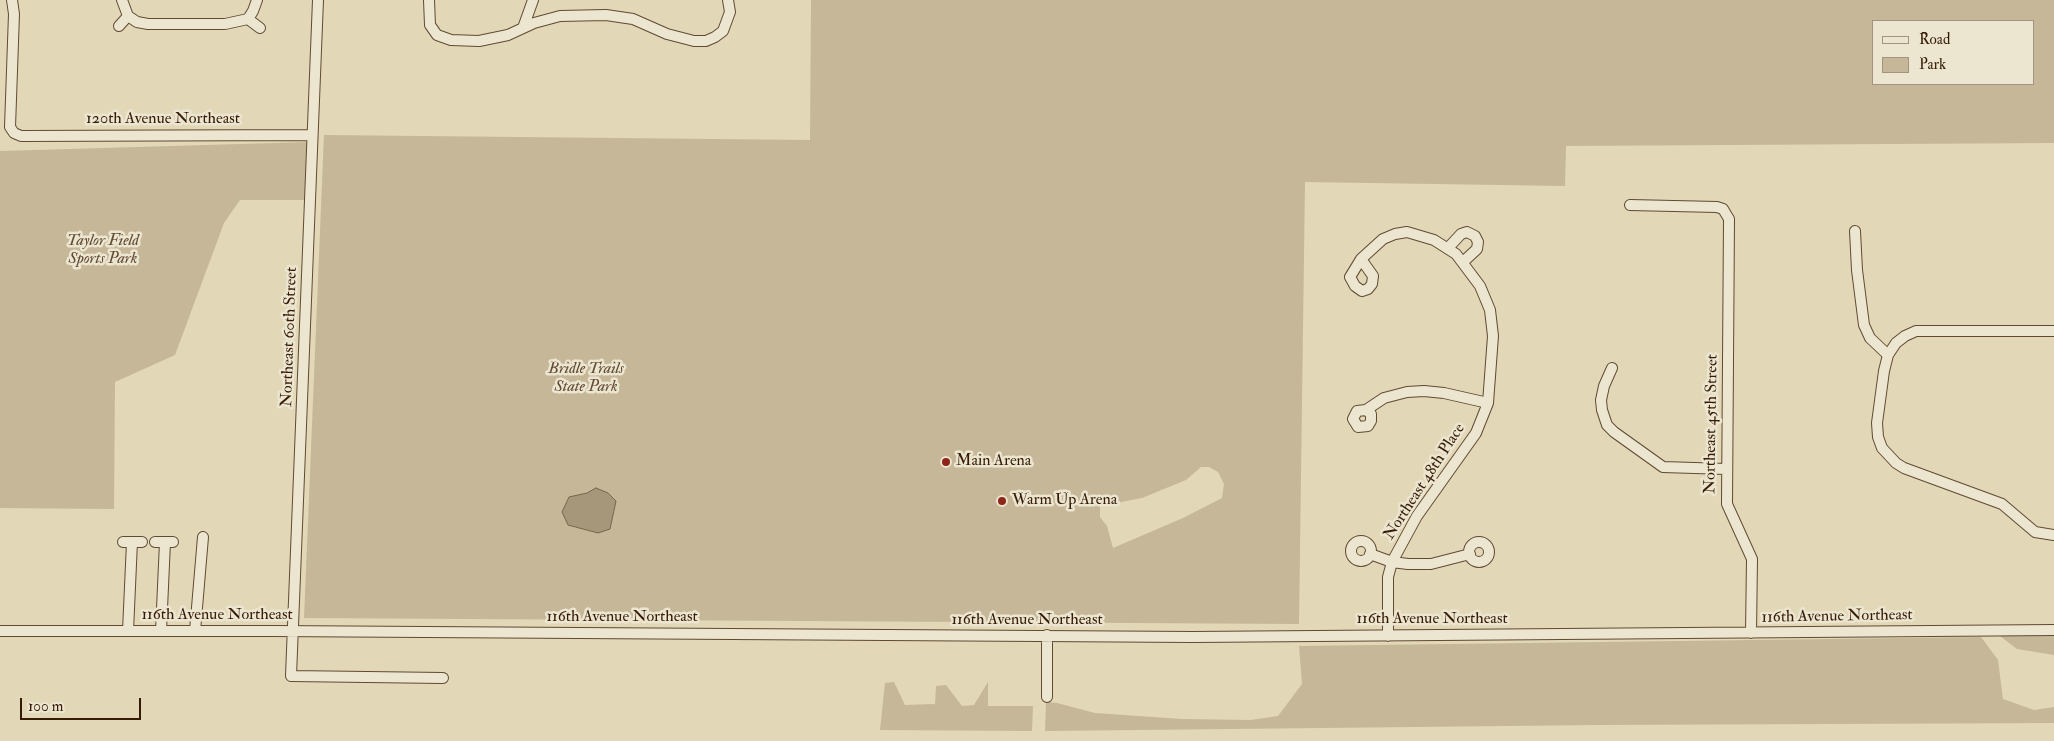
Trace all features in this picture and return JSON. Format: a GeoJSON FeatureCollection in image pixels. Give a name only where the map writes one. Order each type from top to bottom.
{"type":"FeatureCollection","features":[{"type":"Feature","properties":{"kind":"street","name":"120th Avenue Northeast"},"geometry":{"type":"LineString","coordinates":[[12,0],[14,14],[10,127],[14,133],[22,136],[312,135]]}},
{"type":"Feature","properties":{"kind":"street"},"geometry":{"type":"LineString","coordinates":[[122,0],[128,16],[137,22],[148,24],[225,24],[248,19],[257,0]]}},
{"type":"Feature","properties":{"kind":"street","name":"Northeast 60th Street"},"geometry":{"type":"LineString","coordinates":[[318,0],[291,676],[443,678]]}},
{"type":"Feature","properties":{"kind":"street"},"geometry":{"type":"LineString","coordinates":[[429,0],[430,25],[437,34],[451,40],[479,41],[508,35],[534,23],[560,16],[606,15],[633,19],[667,34],[694,41],[706,41],[723,32],[730,12],[728,0]]}},
{"type":"Feature","properties":{"kind":"street"},"geometry":{"type":"LineString","coordinates":[[523,28],[533,0]]}},
{"type":"Feature","properties":{"kind":"street"},"geometry":{"type":"LineString","coordinates":[[118,26],[128,16]]}},
{"type":"Feature","properties":{"kind":"street"},"geometry":{"type":"LineString","coordinates":[[248,19],[260,28]]}},
{"type":"Feature","properties":{"kind":"street","name":"Northeast 45th Street"},"geometry":{"type":"LineString","coordinates":[[1630,205],[1717,207],[1725,211],[1729,220],[1726,469],[1728,510],[1752,559],[1751,633]]}},
{"type":"Feature","properties":{"kind":"street"},"geometry":{"type":"LineString","coordinates":[[1855,231],[1857,270],[1864,325],[1870,338],[1879,349],[1888,355]]}},
{"type":"Feature","properties":{"kind":"street"},"geometry":{"type":"LineString","coordinates":[[1361,259],[1383,239],[1407,232],[1434,240],[1456,255]]}},
{"type":"Feature","properties":{"kind":"street"},"geometry":{"type":"LineString","coordinates":[[1467,232],[1475,236],[1478,242],[1477,249],[1456,255],[1461,234],[1467,232]]}},
{"type":"Feature","properties":{"kind":"street","name":"Northeast 48th Place"},"geometry":{"type":"LineString","coordinates":[[1388,636],[1388,577],[1392,562],[1418,516],[1476,433],[1488,403],[1493,336],[1490,310],[1480,286],[1456,255]]}},
{"type":"Feature","properties":{"kind":"street"},"geometry":{"type":"LineString","coordinates":[[2054,330],[1916,332],[1905,336],[1896,343],[1888,355],[1877,423],[1878,436],[1882,448],[1896,464],[2002,504],[2035,532],[2054,535]]}},
{"type":"Feature","properties":{"kind":"street"},"geometry":{"type":"LineString","coordinates":[[1612,368],[1604,386],[1601,405],[1603,417],[1614,432],[1663,467],[1726,469]]}},
{"type":"Feature","properties":{"kind":"street"},"geometry":{"type":"LineString","coordinates":[[1366,410],[1384,398],[1407,392],[1424,391],[1444,393],[1488,403]]}},
{"type":"Feature","properties":{"kind":"street"},"geometry":{"type":"LineString","coordinates":[[195,631],[203,537]]}},
{"type":"Feature","properties":{"kind":"street"},"geometry":{"type":"LineString","coordinates":[[128,631],[132,542]]}},
{"type":"Feature","properties":{"kind":"street"},"geometry":{"type":"LineString","coordinates":[[161,631],[164,542]]}},
{"type":"Feature","properties":{"kind":"street"},"geometry":{"type":"LineString","coordinates":[[1370,554],[1392,562],[1408,564],[1431,564],[1470,554]]}},
{"type":"Feature","properties":{"kind":"street","name":"116th Avenue Northeast"},"geometry":{"type":"LineString","coordinates":[[0,631],[1388,636],[2054,630]]}},
{"type":"Feature","properties":{"kind":"street"},"geometry":{"type":"LineString","coordinates":[[1047,635],[1047,697]]}},
{"type":"Feature","properties":{"kind":"green space","name":"Bridle Trails State Park"},"geometry":{"type":"Polygon","coordinates":[[[811,0],[2054,0],[2054,143],[1566,146],[1565,186],[1305,182],[1299,624],[304,618],[324,135],[810,140],[811,0]],[[1201,467],[1186,480],[1142,498],[1100,506],[1100,517],[1107,526],[1113,548],[1183,518],[1222,498],[1224,484],[1218,472],[1209,467],[1201,467]]]}},
{"type":"Feature","properties":{"kind":"green space","name":"Taylor Field Sports Park"},"geometry":{"type":"Polygon","coordinates":[[[309,142],[305,200],[240,200],[224,223],[175,355],[115,382],[114,509],[0,508],[0,151],[309,142]]]}},
{"type":"Feature","properties":{"kind":"green space"},"geometry":{"type":"Polygon","coordinates":[[[2054,635],[2054,655],[2017,649],[2000,636],[2054,635]]]}},
{"type":"Feature","properties":{"kind":"green space"},"geometry":{"type":"Polygon","coordinates":[[[1981,637],[1998,660],[2003,699],[2034,710],[2054,707],[2054,723],[1598,725],[1045,731],[1046,702],[1095,713],[1182,719],[1251,720],[1278,716],[1302,684],[1299,646],[1981,637]]]}},
{"type":"Feature","properties":{"kind":"green space"},"geometry":{"type":"Polygon","coordinates":[[[894,682],[905,705],[935,704],[936,686],[946,685],[962,706],[974,705],[988,682],[988,706],[1033,706],[1032,731],[880,730],[885,683],[894,682]]]}},
{"type":"Feature","properties":{"kind":"shaded area"},"geometry":{"type":"Polygon","coordinates":[[[596,488],[608,493],[616,501],[610,529],[598,533],[568,525],[562,512],[569,497],[587,493],[596,488]]]}},
{"type":"Feature","properties":{"kind":"place","name":"Main Arena"},"geometry":{"type":"Point","coordinates":[946,462]}},
{"type":"Feature","properties":{"kind":"place","name":"Warm Up Arena"},"geometry":{"type":"Point","coordinates":[1002,501]}}]}
